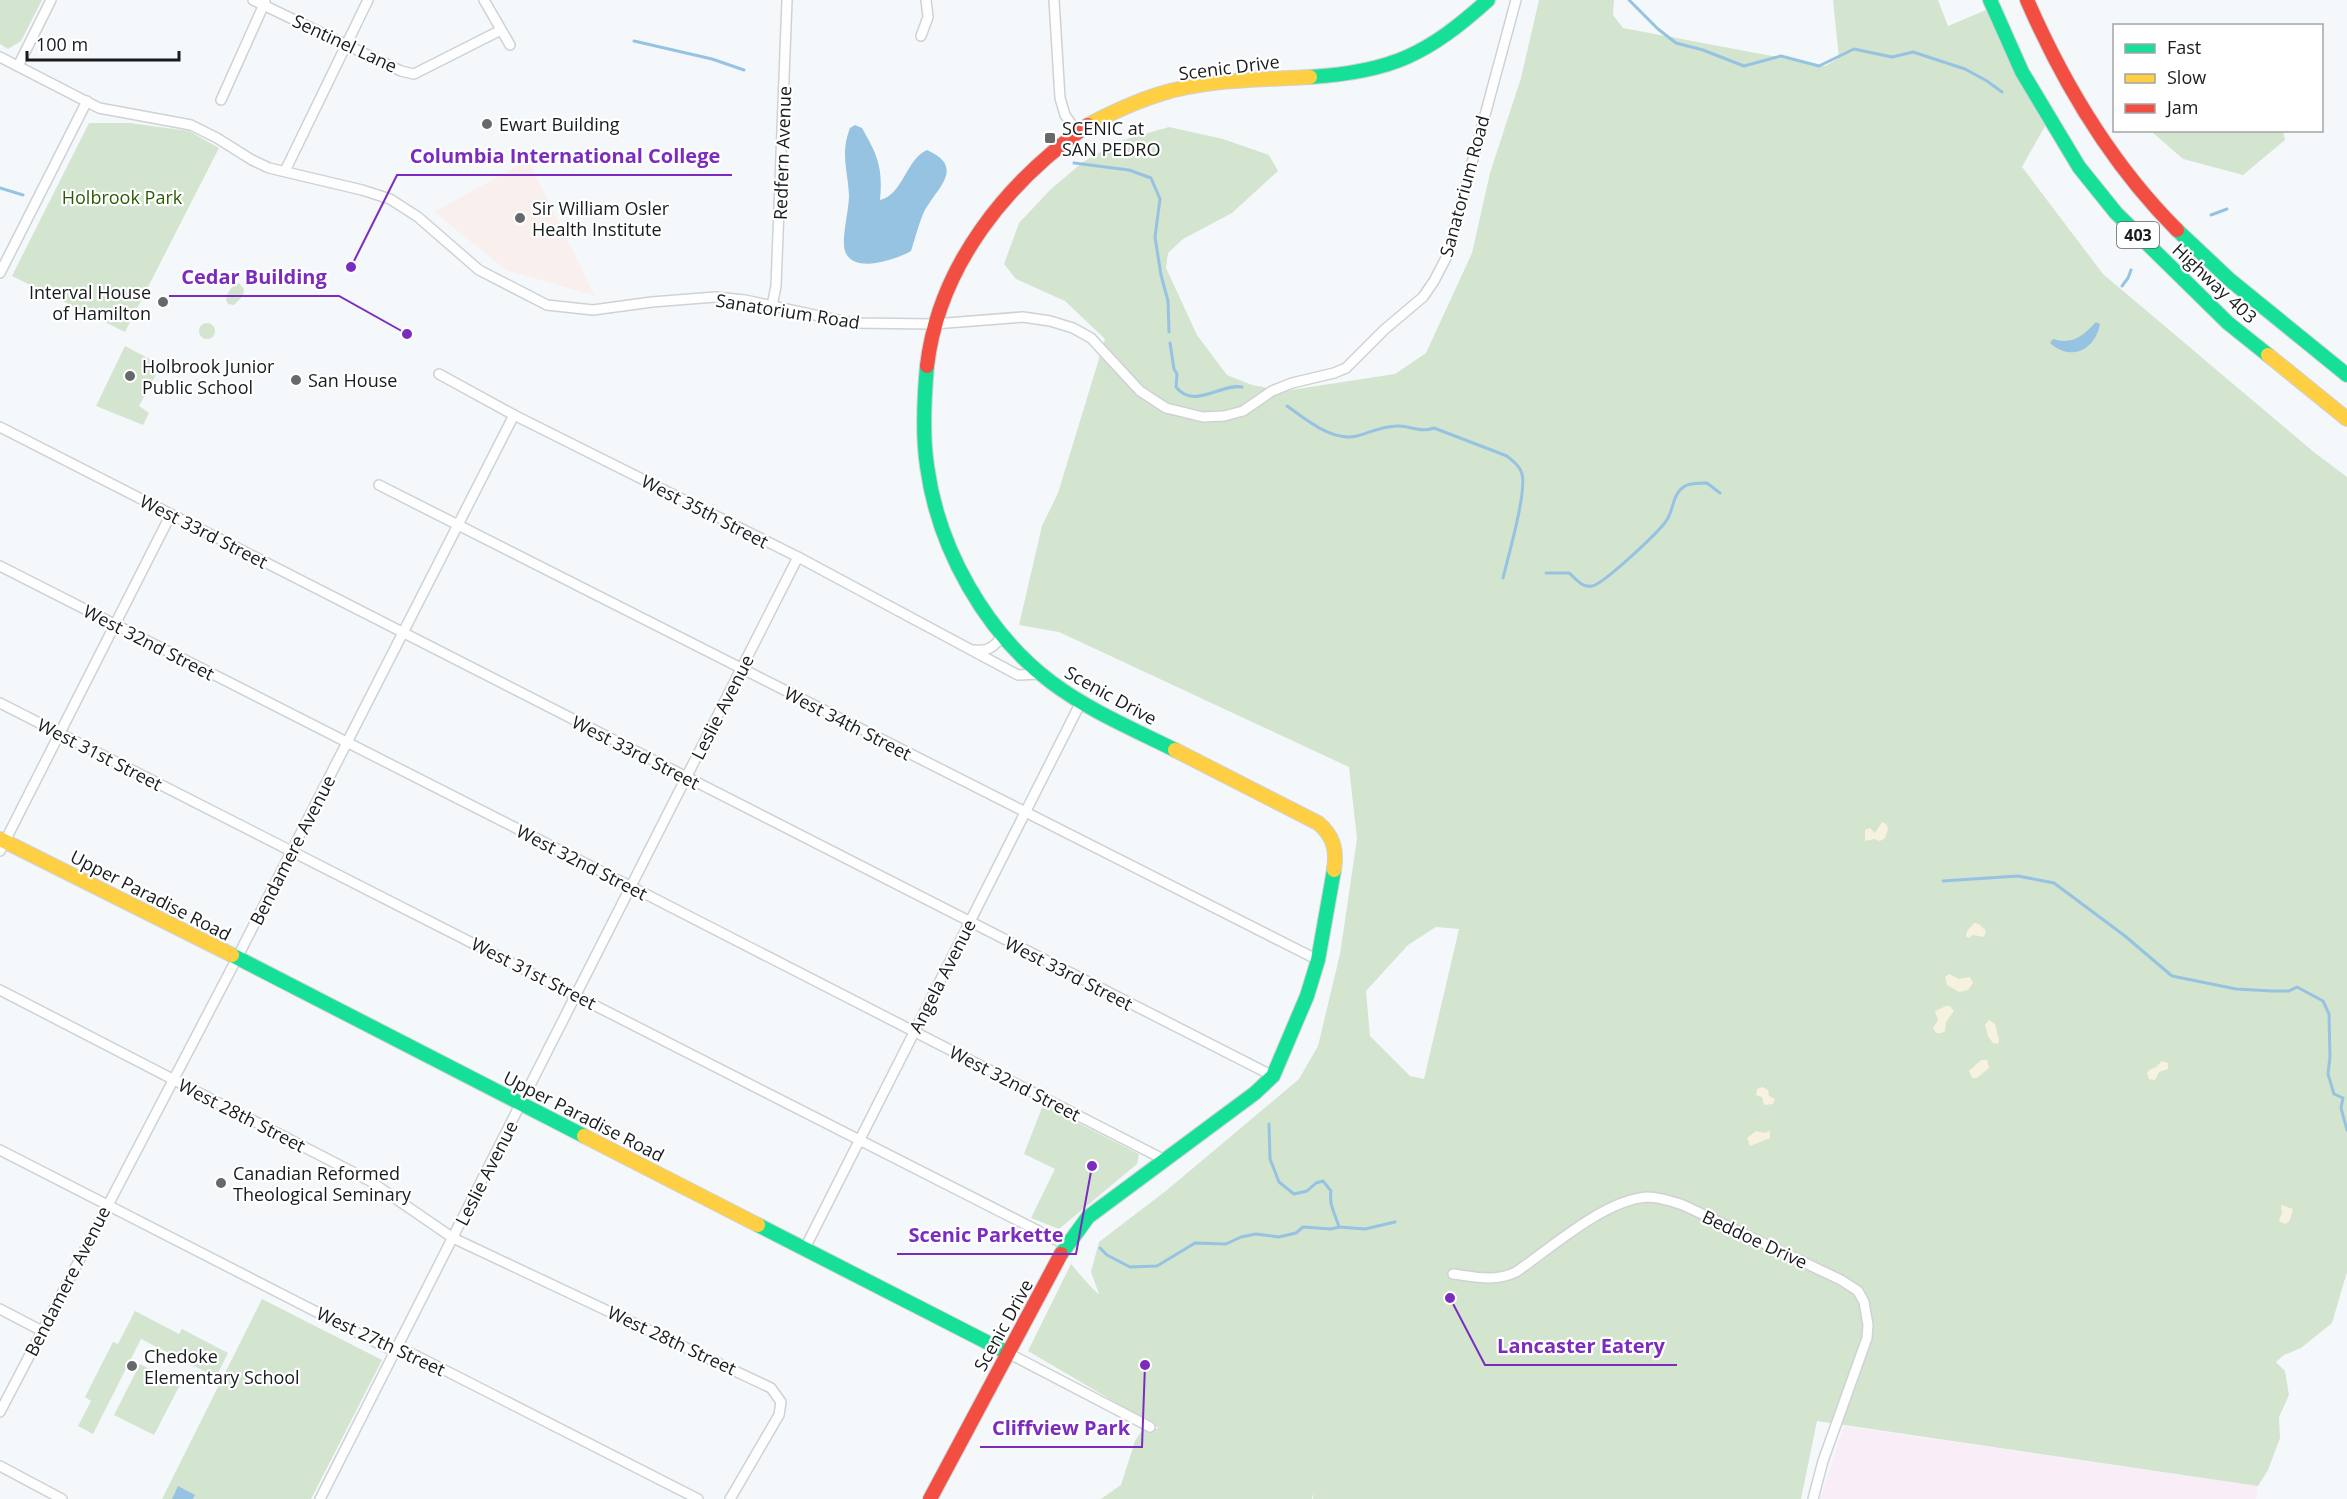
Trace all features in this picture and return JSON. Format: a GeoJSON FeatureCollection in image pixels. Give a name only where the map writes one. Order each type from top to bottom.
{"type":"FeatureCollection","features":[{"type":"Feature","properties":{"kind":"main road","name":"Scenic Drive"},"geometry":{"type":"LineString","coordinates":[[930,1499],[1066,1245],[1088,1217],[1163,1159],[1255,1093],[1273,1076],[1307,996],[1318,960],[1336,856],[1335,845],[1327,830],[1318,823],[1081,702],[1041,674],[1004,636],[956,564],[940,523],[928,480],[924,443],[924,397],[934,324],[965,255],[993,210],[1045,157],[1102,116],[1145,99],[1198,85],[1359,71],[1400,60],[1429,47],[1488,0]]}},
{"type":"Feature","properties":{"kind":"main road","name":"Highway 403"},"geometry":{"type":"LineString","coordinates":[[1990,0],[2022,72],[2079,167],[2116,213],[2228,323],[2347,419]]}},
{"type":"Feature","properties":{"kind":"main road","name":"Highway 403"},"geometry":{"type":"LineString","coordinates":[[2027,0],[2050,54],[2073,94],[2100,136],[2164,217],[2228,279],[2347,375]]}},
{"type":"Feature","properties":{"kind":"main road","name":"Upper Paradise Road"},"geometry":{"type":"LineString","coordinates":[[2,844],[237,958],[1008,1353]]}},
{"type":"Feature","properties":{"kind":"street"},"geometry":{"type":"LineString","coordinates":[[18,66],[51,0]]}},
{"type":"Feature","properties":{"kind":"street","name":"Sentinel Lane"},"geometry":{"type":"LineString","coordinates":[[253,0],[265,3],[401,71],[414,74],[501,30]]}},
{"type":"Feature","properties":{"kind":"street"},"geometry":{"type":"LineString","coordinates":[[285,171],[368,0]]}},
{"type":"Feature","properties":{"kind":"street"},"geometry":{"type":"LineString","coordinates":[[484,0],[510,45]]}},
{"type":"Feature","properties":{"kind":"street","name":"Redfern Avenue"},"geometry":{"type":"LineString","coordinates":[[772,306],[776,286],[787,0]]}},
{"type":"Feature","properties":{"kind":"street"},"geometry":{"type":"LineString","coordinates":[[921,36],[928,17],[926,0]]}},
{"type":"Feature","properties":{"kind":"street"},"geometry":{"type":"LineString","coordinates":[[1054,0],[1060,98],[1065,115],[1077,132]]}},
{"type":"Feature","properties":{"kind":"street","name":"Sanatorium Road"},"geometry":{"type":"LineString","coordinates":[[0,57],[109,112],[191,125],[252,160],[390,199],[418,217],[479,270],[548,305],[593,310],[715,297],[745,300],[852,323],[934,324],[1023,317],[1050,321],[1073,328],[1091,338],[1140,391],[1166,408],[1203,417],[1224,416],[1243,411],[1272,391],[1346,368],[1384,330],[1423,297],[1447,256],[1516,0]]}},
{"type":"Feature","properties":{"kind":"street"},"geometry":{"type":"LineString","coordinates":[[221,100],[265,3]]}},
{"type":"Feature","properties":{"kind":"street"},"geometry":{"type":"LineString","coordinates":[[0,273],[87,101]]}},
{"type":"Feature","properties":{"kind":"street","name":"West 35th Street"},"geometry":{"type":"LineString","coordinates":[[439,374],[514,415],[798,557],[1018,675],[1041,674]]}},
{"type":"Feature","properties":{"kind":"street","name":"Bendamere Avenue"},"geometry":{"type":"LineString","coordinates":[[0,1412],[237,958],[514,415]]}},
{"type":"Feature","properties":{"kind":"street","name":"West 33rd Street"},"geometry":{"type":"LineString","coordinates":[[0,428],[1273,1076]]}},
{"type":"Feature","properties":{"kind":"street","name":"West 34th Street"},"geometry":{"type":"LineString","coordinates":[[379,484],[1318,960]]}},
{"type":"Feature","properties":{"kind":"street"},"geometry":{"type":"LineString","coordinates":[[2,844],[171,514]]}},
{"type":"Feature","properties":{"kind":"street","name":"Leslie Avenue"},"geometry":{"type":"LineString","coordinates":[[320,1499],[798,557]]}},
{"type":"Feature","properties":{"kind":"street","name":"West 32nd Street"},"geometry":{"type":"LineString","coordinates":[[0,566],[914,1030],[1163,1159]]}},
{"type":"Feature","properties":{"kind":"street"},"geometry":{"type":"LineString","coordinates":[[969,649],[982,651],[991,649],[1004,636]]}},
{"type":"Feature","properties":{"kind":"street","name":"Angela Avenue"},"geometry":{"type":"LineString","coordinates":[[804,1250],[1081,702]]}},
{"type":"Feature","properties":{"kind":"street","name":"West 31st Street"},"geometry":{"type":"LineString","coordinates":[[0,703],[1066,1245]]}},
{"type":"Feature","properties":{"kind":"street","name":"West 28th Street"},"geometry":{"type":"LineString","coordinates":[[0,990],[370,1180],[453,1238],[771,1388],[782,1402],[779,1415],[730,1499]]}},
{"type":"Feature","properties":{"kind":"street","name":"West 27th Street"},"geometry":{"type":"LineString","coordinates":[[0,1150],[387,1348],[411,1353],[698,1499]]}},
{"type":"Feature","properties":{"kind":"street","name":"Beddoe Drive"},"geometry":{"type":"LineString","coordinates":[[1453,1274],[1486,1279],[1503,1278],[1516,1272],[1606,1209],[1647,1197],[1665,1199],[1683,1205],[1841,1280],[1858,1291],[1864,1302],[1868,1325],[1867,1338],[1823,1461],[1813,1499]]}},
{"type":"Feature","properties":{"kind":"street"},"geometry":{"type":"LineString","coordinates":[[0,1309],[42,1331]]}},
{"type":"Feature","properties":{"kind":"street","name":"Upper Paradise Road"},"geometry":{"type":"LineString","coordinates":[[1008,1353],[1150,1427]]}},
{"type":"Feature","properties":{"kind":"street"},"geometry":{"type":"LineString","coordinates":[[0,1466],[62,1499]]}},
{"type":"Feature","properties":{"kind":"shaded area"},"geometry":{"type":"Polygon","coordinates":[[[528,160],[595,296],[506,270],[434,212],[528,160]]]}},
{"type":"Feature","properties":{"kind":"shaded area"},"geometry":{"type":"Polygon","coordinates":[[[1844,1426],[2258,1486],[2256,1499],[1820,1499],[1844,1426]]]}},
{"type":"Feature","properties":{"kind":"green space"},"geometry":{"type":"Polygon","coordinates":[[[0,0],[42,0],[21,41],[8,49],[0,44],[0,0]]]}},
{"type":"Feature","properties":{"kind":"green space"},"geometry":{"type":"Polygon","coordinates":[[[1539,0],[1614,0],[1613,15],[1623,28],[1825,66],[1839,58],[1833,0],[1938,0],[1948,26],[1986,10],[2009,62],[2045,126],[2022,167],[2103,274],[2315,453],[2347,477],[2347,1272],[2332,1323],[2301,1348],[2284,1355],[2276,1362],[2285,1371],[2289,1395],[2279,1417],[2280,1438],[2268,1470],[2258,1486],[1817,1421],[1801,1499],[1313,1499],[1314,1492],[1312,1499],[1101,1499],[1121,1485],[1135,1441],[1147,1423],[1155,1429],[1159,1428],[1028,1351],[1071,1264],[1099,1294],[1091,1272],[1099,1242],[1167,1190],[1299,1079],[1318,1046],[1340,954],[1357,839],[1349,767],[1059,632],[1019,625],[1042,526],[1058,493],[1105,339],[1065,301],[1016,279],[1004,264],[1019,223],[1050,190],[1083,162],[1120,141],[1169,127],[1223,139],[1269,155],[1278,171],[1232,213],[1183,239],[1168,253],[1166,268],[1197,335],[1227,375],[1252,385],[1284,391],[1395,374],[1426,353],[1472,253],[1490,173],[1521,78],[1539,0]],[[1436,927],[1408,945],[1366,991],[1370,1036],[1410,1076],[1424,1079],[1459,929],[1436,927]]]}},
{"type":"Feature","properties":{"kind":"green space","name":"Holbrook Park"},"geometry":{"type":"Polygon","coordinates":[[[89,123],[130,123],[189,131],[219,148],[125,332],[12,276],[89,123]]]}},
{"type":"Feature","properties":{"kind":"green space"},"geometry":{"type":"Polygon","coordinates":[[[2152,132],[2283,132],[2285,140],[2243,175],[2183,159],[2152,132]]]}},
{"type":"Feature","properties":{"kind":"green space"},"geometry":{"type":"Polygon","coordinates":[[[239,283],[244,289],[243,296],[234,305],[228,304],[226,300],[228,292],[239,283]]]}},
{"type":"Feature","properties":{"kind":"green space"},"geometry":{"type":"Polygon","coordinates":[[[204,323],[210,323],[215,331],[213,337],[204,339],[199,334],[199,328],[204,323]]]}},
{"type":"Feature","properties":{"kind":"green space"},"geometry":{"type":"Polygon","coordinates":[[[125,346],[161,365],[139,406],[149,413],[143,425],[96,406],[125,346]]]}},
{"type":"Feature","properties":{"kind":"green space"},"geometry":{"type":"Polygon","coordinates":[[[1043,1105],[1139,1154],[1137,1164],[1059,1229],[1031,1218],[1055,1169],[1024,1154],[1043,1105]]]}},
{"type":"Feature","properties":{"kind":"green space"},"geometry":{"type":"Polygon","coordinates":[[[262,1299],[382,1360],[311,1499],[162,1499],[262,1299]]]}},
{"type":"Feature","properties":{"kind":"green space"},"geometry":{"type":"Polygon","coordinates":[[[135,1311],[179,1334],[182,1329],[228,1353],[216,1377],[141,1339],[93,1434],[78,1426],[91,1401],[85,1397],[113,1342],[118,1344],[135,1311]]]}},
{"type":"Feature","properties":{"kind":"green space"},"geometry":{"type":"Polygon","coordinates":[[[140,1364],[180,1385],[154,1435],[114,1415],[140,1364]]]}},
{"type":"Feature","properties":{"kind":"sand"},"geometry":{"type":"Polygon","coordinates":[[[1882,822],[1888,829],[1885,838],[1880,841],[1874,839],[1865,841],[1865,830],[1870,828],[1875,833],[1882,822]]]}},
{"type":"Feature","properties":{"kind":"sand"},"geometry":{"type":"Polygon","coordinates":[[[1974,923],[1979,924],[1986,931],[1984,937],[1973,935],[1968,938],[1966,936],[1974,923]]]}},
{"type":"Feature","properties":{"kind":"sand"},"geometry":{"type":"Polygon","coordinates":[[[1949,974],[1959,979],[1970,977],[1973,983],[1968,990],[1959,992],[1947,985],[1945,977],[1949,974]]]}},
{"type":"Feature","properties":{"kind":"sand"},"geometry":{"type":"Polygon","coordinates":[[[1950,1006],[1954,1011],[1946,1022],[1945,1031],[1936,1033],[1933,1028],[1938,1020],[1935,1011],[1950,1006]]]}},
{"type":"Feature","properties":{"kind":"sand"},"geometry":{"type":"Polygon","coordinates":[[[1989,1020],[1995,1024],[1998,1044],[1993,1043],[1988,1036],[1985,1025],[1989,1020]]]}},
{"type":"Feature","properties":{"kind":"sand"},"geometry":{"type":"Polygon","coordinates":[[[1981,1060],[1987,1060],[1989,1068],[1977,1078],[1972,1078],[1969,1071],[1981,1060]]]}},
{"type":"Feature","properties":{"kind":"sand"},"geometry":{"type":"Polygon","coordinates":[[[2162,1061],[2168,1063],[2168,1069],[2159,1072],[2155,1080],[2149,1079],[2147,1074],[2149,1070],[2162,1061]]]}},
{"type":"Feature","properties":{"kind":"sand"},"geometry":{"type":"Polygon","coordinates":[[[1763,1087],[1768,1090],[1769,1096],[1775,1099],[1773,1104],[1764,1105],[1762,1097],[1756,1095],[1757,1089],[1763,1087]]]}},
{"type":"Feature","properties":{"kind":"sand"},"geometry":{"type":"Polygon","coordinates":[[[1756,1131],[1764,1133],[1770,1131],[1770,1138],[1750,1146],[1747,1138],[1756,1131]]]}},
{"type":"Feature","properties":{"kind":"sand"},"geometry":{"type":"Polygon","coordinates":[[[2281,1205],[2293,1209],[2290,1220],[2286,1224],[2280,1222],[2279,1219],[2282,1214],[2281,1205]]]}},
{"type":"Feature","properties":{"kind":"water"},"geometry":{"type":"Polygon","coordinates":[[[855,125],[862,128],[876,155],[881,179],[880,200],[888,197],[894,191],[914,161],[927,150],[939,157],[945,164],[947,172],[940,188],[923,214],[911,251],[876,263],[857,262],[850,258],[844,246],[849,196],[845,146],[850,128],[855,125]]]}},
{"type":"Feature","properties":{"kind":"water"},"geometry":{"type":"Polygon","coordinates":[[[2096,322],[2100,324],[2093,341],[2081,350],[2066,352],[2050,343],[2053,339],[2066,341],[2077,338],[2096,322]]]}},
{"type":"Feature","properties":{"kind":"water"},"geometry":{"type":"Polygon","coordinates":[[[178,1486],[195,1495],[193,1499],[172,1499],[178,1486]]]}},
{"type":"Feature","properties":{"kind":"waterway"},"geometry":{"type":"LineString","coordinates":[[1629,0],[1658,29],[1676,43],[1703,50],[1744,66],[1781,56],[1819,66],[1854,49],[1892,57],[1913,52],[1965,69],[2002,92]]}},
{"type":"Feature","properties":{"kind":"waterway"},"geometry":{"type":"LineString","coordinates":[[634,41],[712,59],[744,70]]}},
{"type":"Feature","properties":{"kind":"waterway"},"geometry":{"type":"LineString","coordinates":[[1074,163],[1129,170],[1151,178],[1160,199],[1155,237],[1168,301],[1169,332]]}},
{"type":"Feature","properties":{"kind":"waterway"},"geometry":{"type":"LineString","coordinates":[[0,188],[23,195]]}},
{"type":"Feature","properties":{"kind":"waterway"},"geometry":{"type":"LineString","coordinates":[[2211,215],[2227,209]]}},
{"type":"Feature","properties":{"kind":"waterway"},"geometry":{"type":"LineString","coordinates":[[2122,286],[2131,270]]}},
{"type":"Feature","properties":{"kind":"waterway"},"geometry":{"type":"LineString","coordinates":[[1170,343],[1174,369],[1177,374],[1176,387],[1183,393],[1199,396],[1242,387]]}},
{"type":"Feature","properties":{"kind":"waterway"},"geometry":{"type":"LineString","coordinates":[[1287,406],[1311,423],[1338,436],[1357,436],[1393,426],[1425,430],[1434,428],[1507,456],[1520,469],[1523,483],[1520,509],[1503,578]]}},
{"type":"Feature","properties":{"kind":"waterway"},"geometry":{"type":"LineString","coordinates":[[1546,573],[1569,573],[1582,584],[1592,586],[1619,567],[1655,534],[1668,518],[1676,496],[1685,486],[1707,483],[1720,493]]}},
{"type":"Feature","properties":{"kind":"waterway"},"geometry":{"type":"LineString","coordinates":[[1943,881],[2018,876],[2054,883],[2125,936],[2172,976],[2236,989],[2289,991],[2297,987],[2323,1001],[2329,1014],[2328,1074],[2334,1094],[2343,1098],[2341,1108],[2347,1130]]}},
{"type":"Feature","properties":{"kind":"waterway"},"geometry":{"type":"LineString","coordinates":[[1269,1124],[1270,1159],[1279,1182],[1294,1194],[1307,1191],[1316,1183],[1323,1181],[1331,1191],[1332,1205],[1339,1227],[1365,1229],[1395,1222]]}},
{"type":"Feature","properties":{"kind":"waterway"},"geometry":{"type":"LineString","coordinates":[[1100,1248],[1107,1255],[1130,1267],[1157,1266],[1195,1243],[1226,1244],[1241,1237],[1256,1234],[1279,1237],[1296,1233],[1303,1227],[1331,1229],[1339,1227]]}},
{"type":"Feature","properties":{"kind":"traffic: fast"},"geometry":{"type":"LineString","coordinates":[[1310,77],[1364,70],[1387,65],[1407,57],[1446,34],[1488,0]]}},
{"type":"Feature","properties":{"kind":"traffic: fast"},"geometry":{"type":"LineString","coordinates":[[1990,0],[2022,72],[2079,167],[2116,213],[2228,323],[2268,355]]}},
{"type":"Feature","properties":{"kind":"traffic: fast"},"geometry":{"type":"LineString","coordinates":[[2177,230],[2230,280],[2347,375]]}},
{"type":"Feature","properties":{"kind":"traffic: fast"},"geometry":{"type":"LineString","coordinates":[[927,366],[924,403],[924,441],[927,466],[942,527],[968,586],[1005,639],[1051,682],[1095,710],[1175,750]]}},
{"type":"Feature","properties":{"kind":"traffic: fast"},"geometry":{"type":"LineString","coordinates":[[1061,1254],[1088,1217],[1255,1093],[1273,1076],[1307,996],[1318,960],[1334,870]]}},
{"type":"Feature","properties":{"kind":"traffic: fast"},"geometry":{"type":"LineString","coordinates":[[232,955],[584,1136]]}},
{"type":"Feature","properties":{"kind":"traffic: fast"},"geometry":{"type":"LineString","coordinates":[[758,1225],[1008,1353]]}},
{"type":"Feature","properties":{"kind":"traffic: slow"},"geometry":{"type":"LineString","coordinates":[[1088,125],[1132,104],[1178,89],[1234,81],[1310,77]]}},
{"type":"Feature","properties":{"kind":"traffic: slow"},"geometry":{"type":"LineString","coordinates":[[2268,355],[2347,419]]}},
{"type":"Feature","properties":{"kind":"traffic: slow"},"geometry":{"type":"LineString","coordinates":[[1175,750],[1318,823],[1328,833],[1333,844],[1334,870]]}},
{"type":"Feature","properties":{"kind":"traffic: slow"},"geometry":{"type":"LineString","coordinates":[[0,839],[232,955]]}},
{"type":"Feature","properties":{"kind":"traffic: slow"},"geometry":{"type":"LineString","coordinates":[[584,1136],[758,1225]]}},
{"type":"Feature","properties":{"kind":"traffic: jam"},"geometry":{"type":"LineString","coordinates":[[2027,0],[2057,63],[2091,122],[2131,178],[2177,230]]}},
{"type":"Feature","properties":{"kind":"traffic: jam"},"geometry":{"type":"LineString","coordinates":[[927,366],[934,329],[946,294],[962,260],[982,229],[1030,172],[1088,125]]}},
{"type":"Feature","properties":{"kind":"traffic: jam"},"geometry":{"type":"LineString","coordinates":[[930,1499],[1061,1254]]}},
{"type":"Feature","properties":{"kind":"place","name":"Ewart Building"},"geometry":{"type":"Point","coordinates":[487,124]}},
{"type":"Feature","properties":{"kind":"place","name":"SCENIC at SAN PEDRO"},"geometry":{"type":"Point","coordinates":[1050,138]}},
{"type":"Feature","properties":{"kind":"place","name":"Sir William Osler Health Institute"},"geometry":{"type":"Point","coordinates":[520,218]}},
{"type":"Feature","properties":{"kind":"place","name":"Columbia International College"},"geometry":{"type":"Point","coordinates":[351,267]}},
{"type":"Feature","properties":{"kind":"place","name":"Interval House of Hamilton"},"geometry":{"type":"Point","coordinates":[163,302]}},
{"type":"Feature","properties":{"kind":"place","name":"Cedar Building"},"geometry":{"type":"Point","coordinates":[407,334]}},
{"type":"Feature","properties":{"kind":"place","name":"Holbrook Junior Public School"},"geometry":{"type":"Point","coordinates":[130,376]}},
{"type":"Feature","properties":{"kind":"place","name":"San House"},"geometry":{"type":"Point","coordinates":[296,380]}},
{"type":"Feature","properties":{"kind":"place","name":"Scenic Parkette"},"geometry":{"type":"Point","coordinates":[1092,1166]}},
{"type":"Feature","properties":{"kind":"place","name":"Canadian Reformed Theological Seminary"},"geometry":{"type":"Point","coordinates":[221,1183]}},
{"type":"Feature","properties":{"kind":"place","name":"Lancaster Eatery"},"geometry":{"type":"Point","coordinates":[1450,1298]}},
{"type":"Feature","properties":{"kind":"place","name":"Cliffview Park"},"geometry":{"type":"Point","coordinates":[1145,1365]}},
{"type":"Feature","properties":{"kind":"place","name":"Chedoke Elementary School"},"geometry":{"type":"Point","coordinates":[132,1366]}}]}
